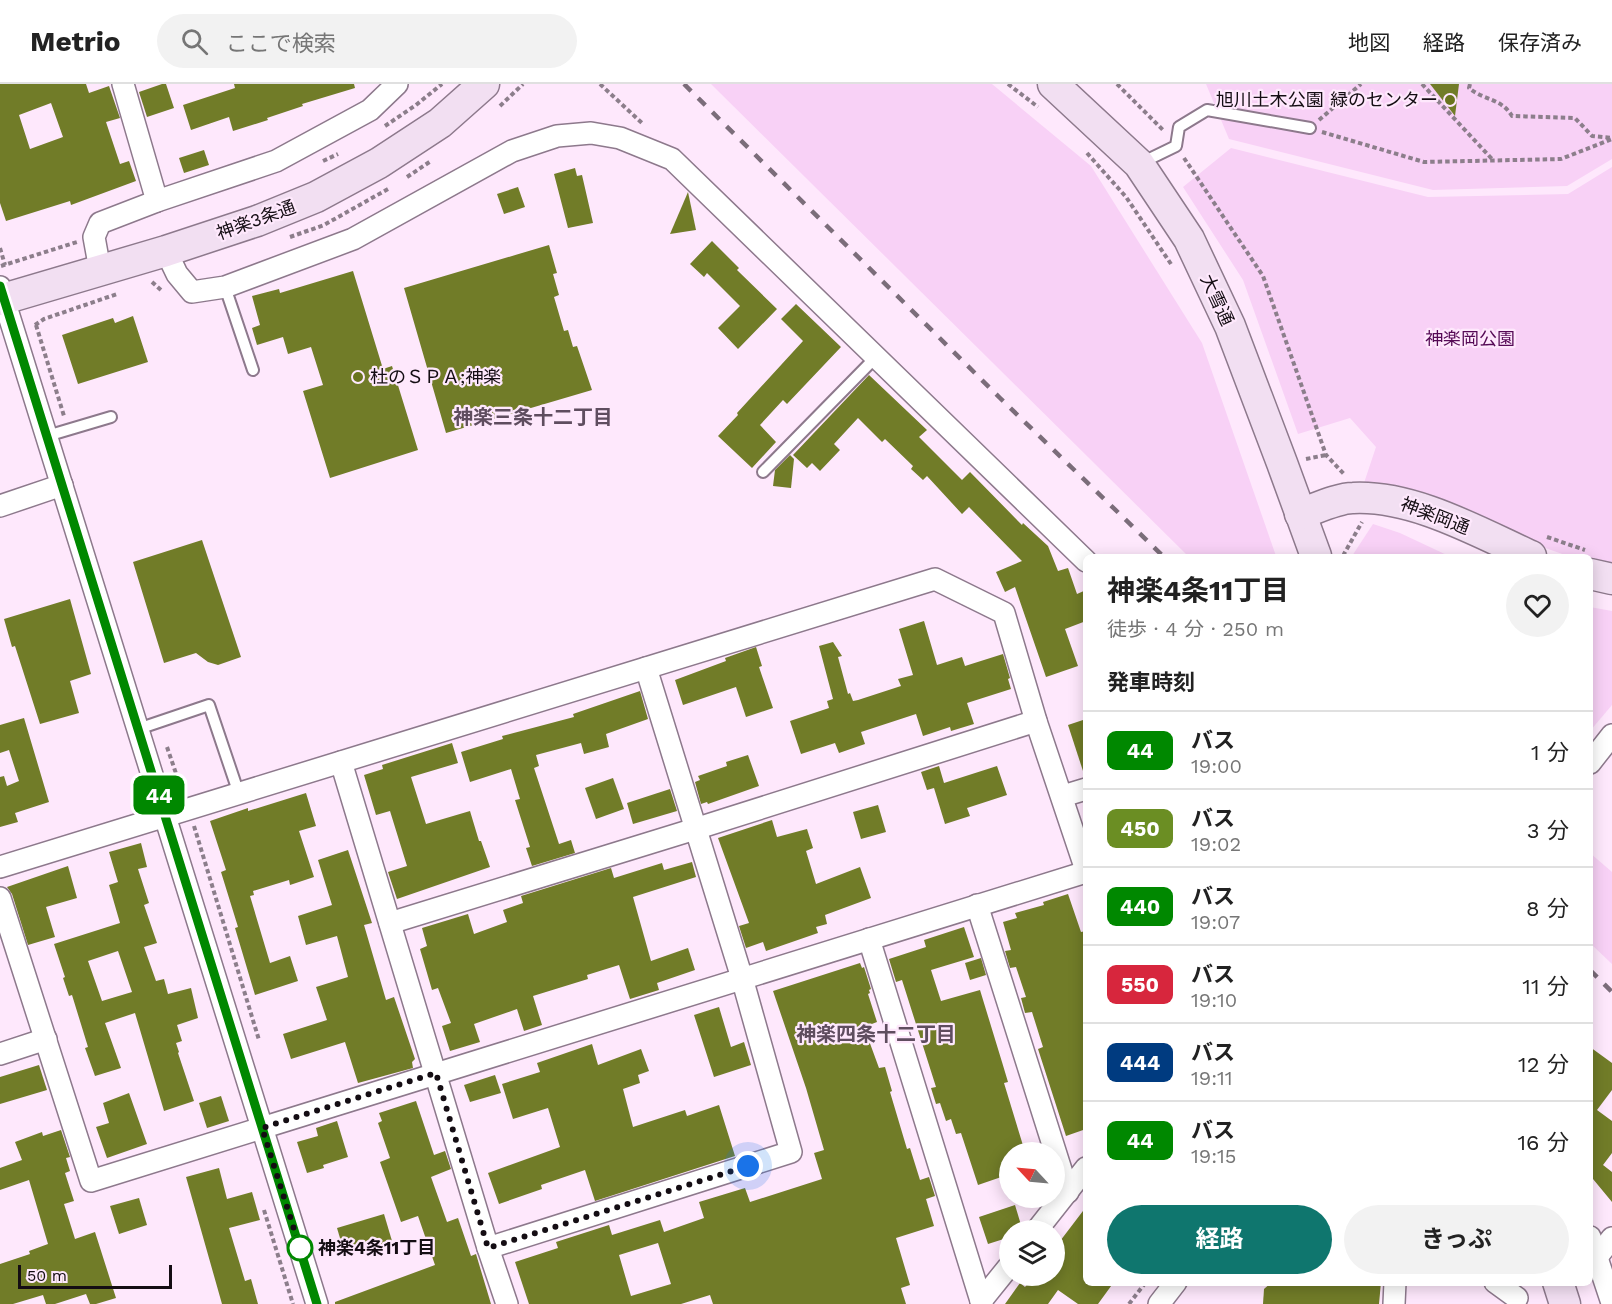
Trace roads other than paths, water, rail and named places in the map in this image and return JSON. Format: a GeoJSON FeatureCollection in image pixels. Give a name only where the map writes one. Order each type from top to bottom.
{"type":"FeatureCollection","features":[{"type":"Feature","properties":{"kind":"street"},"geometry":{"type":"LineString","coordinates":[[100,270],[93,237],[100,224],[157,201],[276,160],[370,111],[397,84]]}},
{"type":"Feature","properties":{"kind":"street","name":"神楽3条通"},"geometry":{"type":"LineString","coordinates":[[1,295],[166,251],[257,221],[316,198],[379,163],[440,123],[484,84]]}},
{"type":"Feature","properties":{"kind":"street"},"geometry":{"type":"LineString","coordinates":[[125,85],[157,201]]}},
{"type":"Feature","properties":{"kind":"street","name":"大雪通"},"geometry":{"type":"LineString","coordinates":[[1047,97],[1139,164],[1189,240],[1230,326],[1315,554]]}},
{"type":"Feature","properties":{"kind":"street"},"geometry":{"type":"LineString","coordinates":[[166,251],[177,274],[192,292],[225,287],[353,239],[512,151],[557,136],[591,133],[620,138],[672,159],[1083,558]]}},
{"type":"Feature","properties":{"kind":"street"},"geometry":{"type":"LineString","coordinates":[[1,295],[317,1304]]}},
{"type":"Feature","properties":{"kind":"street"},"geometry":{"type":"LineString","coordinates":[[0,506],[62,486]]}},
{"type":"Feature","properties":{"kind":"street","name":"神楽岡通"},"geometry":{"type":"LineString","coordinates":[[1300,514],[1351,497],[1395,501],[1455,522],[1527,554]]}},
{"type":"Feature","properties":{"kind":"street"},"geometry":{"type":"LineString","coordinates":[[1593,575],[1612,579]]}},
{"type":"Feature","properties":{"kind":"street"},"geometry":{"type":"LineString","coordinates":[[0,867],[935,579],[1004,614],[1036,721],[1083,861]]}},
{"type":"Feature","properties":{"kind":"street"},"geometry":{"type":"LineString","coordinates":[[488,1248],[791,1152],[742,978],[645,668]]}},
{"type":"Feature","properties":{"kind":"street"},"geometry":{"type":"LineString","coordinates":[[390,923],[1036,721]]}},
{"type":"Feature","properties":{"kind":"street"},"geometry":{"type":"LineString","coordinates":[[1593,759],[1612,735]]}},
{"type":"Feature","properties":{"kind":"street"},"geometry":{"type":"LineString","coordinates":[[341,762],[507,1304]]}},
{"type":"Feature","properties":{"kind":"street"},"geometry":{"type":"LineString","coordinates":[[1063,796],[1083,790]]}},
{"type":"Feature","properties":{"kind":"street"},"geometry":{"type":"LineString","coordinates":[[0,898],[91,1181],[1083,872]]}},
{"type":"Feature","properties":{"kind":"street"},"geometry":{"type":"LineString","coordinates":[[977,904],[1068,1192]]}},
{"type":"Feature","properties":{"kind":"street"},"geometry":{"type":"LineString","coordinates":[[869,939],[982,1302]]}},
{"type":"Feature","properties":{"kind":"street"},"geometry":{"type":"LineString","coordinates":[[0,1054],[46,1040]]}},
{"type":"Feature","properties":{"kind":"street"},"geometry":{"type":"LineString","coordinates":[[1045,1220],[1083,1172]]}},
{"type":"Feature","properties":{"kind":"street"},"geometry":{"type":"LineString","coordinates":[[1612,1238],[1600,1259],[1612,1304]]}},
{"type":"Feature","properties":{"kind":"street"},"geometry":{"type":"LineString","coordinates":[[982,1302],[999,1280]]}},
{"type":"Feature","properties":{"kind":"street"},"geometry":{"type":"LineString","coordinates":[[1159,1304],[1173,1286]]}},
{"type":"Feature","properties":{"kind":"street"},"geometry":{"type":"LineString","coordinates":[[1394,1304],[1395,1286]]}},
{"type":"Feature","properties":{"kind":"street"},"geometry":{"type":"LineString","coordinates":[[1501,1286],[1516,1295]]}},
{"type":"Feature","properties":{"kind":"street"},"geometry":{"type":"LineString","coordinates":[[1559,1286],[1565,1304]]}},
{"type":"Feature","properties":{"kind":"lane"},"geometry":{"type":"LineString","coordinates":[[1139,164],[1176,146],[1179,127],[1207,110],[1310,128]]}},
{"type":"Feature","properties":{"kind":"lane"},"geometry":{"type":"LineString","coordinates":[[225,287],[253,370]]}},
{"type":"Feature","properties":{"kind":"lane"},"geometry":{"type":"LineString","coordinates":[[763,472],[876,357]]}},
{"type":"Feature","properties":{"kind":"lane"},"geometry":{"type":"LineString","coordinates":[[47,436],[111,417]]}},
{"type":"Feature","properties":{"kind":"lane"},"geometry":{"type":"LineString","coordinates":[[138,729],[209,705],[239,794]]}},
{"type":"Feature","properties":{"kind":"railway"},"geometry":{"type":"LineString","coordinates":[[684,84],[1000,398],[1161,554]]}},
{"type":"Feature","properties":{"kind":"railway"},"geometry":{"type":"LineString","coordinates":[[1593,973],[1612,992]]}},
{"type":"Feature","properties":{"kind":"place","name":"旭川土木公園 緑のセンター"},"geometry":{"type":"Point","coordinates":[1450,100]}},
{"type":"Feature","properties":{"kind":"place","name":"杜のＳＰＡ;神楽"},"geometry":{"type":"Point","coordinates":[358,377]}},
{"type":"Feature","properties":{"kind":"place","name":"神楽4条11丁目"},"geometry":{"type":"Point","coordinates":[300,1248]}},
{"type":"Feature","properties":{"kind":"district","name":"神楽三条十二丁目"},"geometry":{"type":"Point","coordinates":[533,417]}},
{"type":"Feature","properties":{"kind":"district","name":"神楽四条十二丁目"},"geometry":{"type":"Point","coordinates":[876,1034]}},
{"type":"Feature","properties":{"kind":"park label","name":"神楽岡公園"},"geometry":{"type":"Point","coordinates":[1470,339]}}]}
